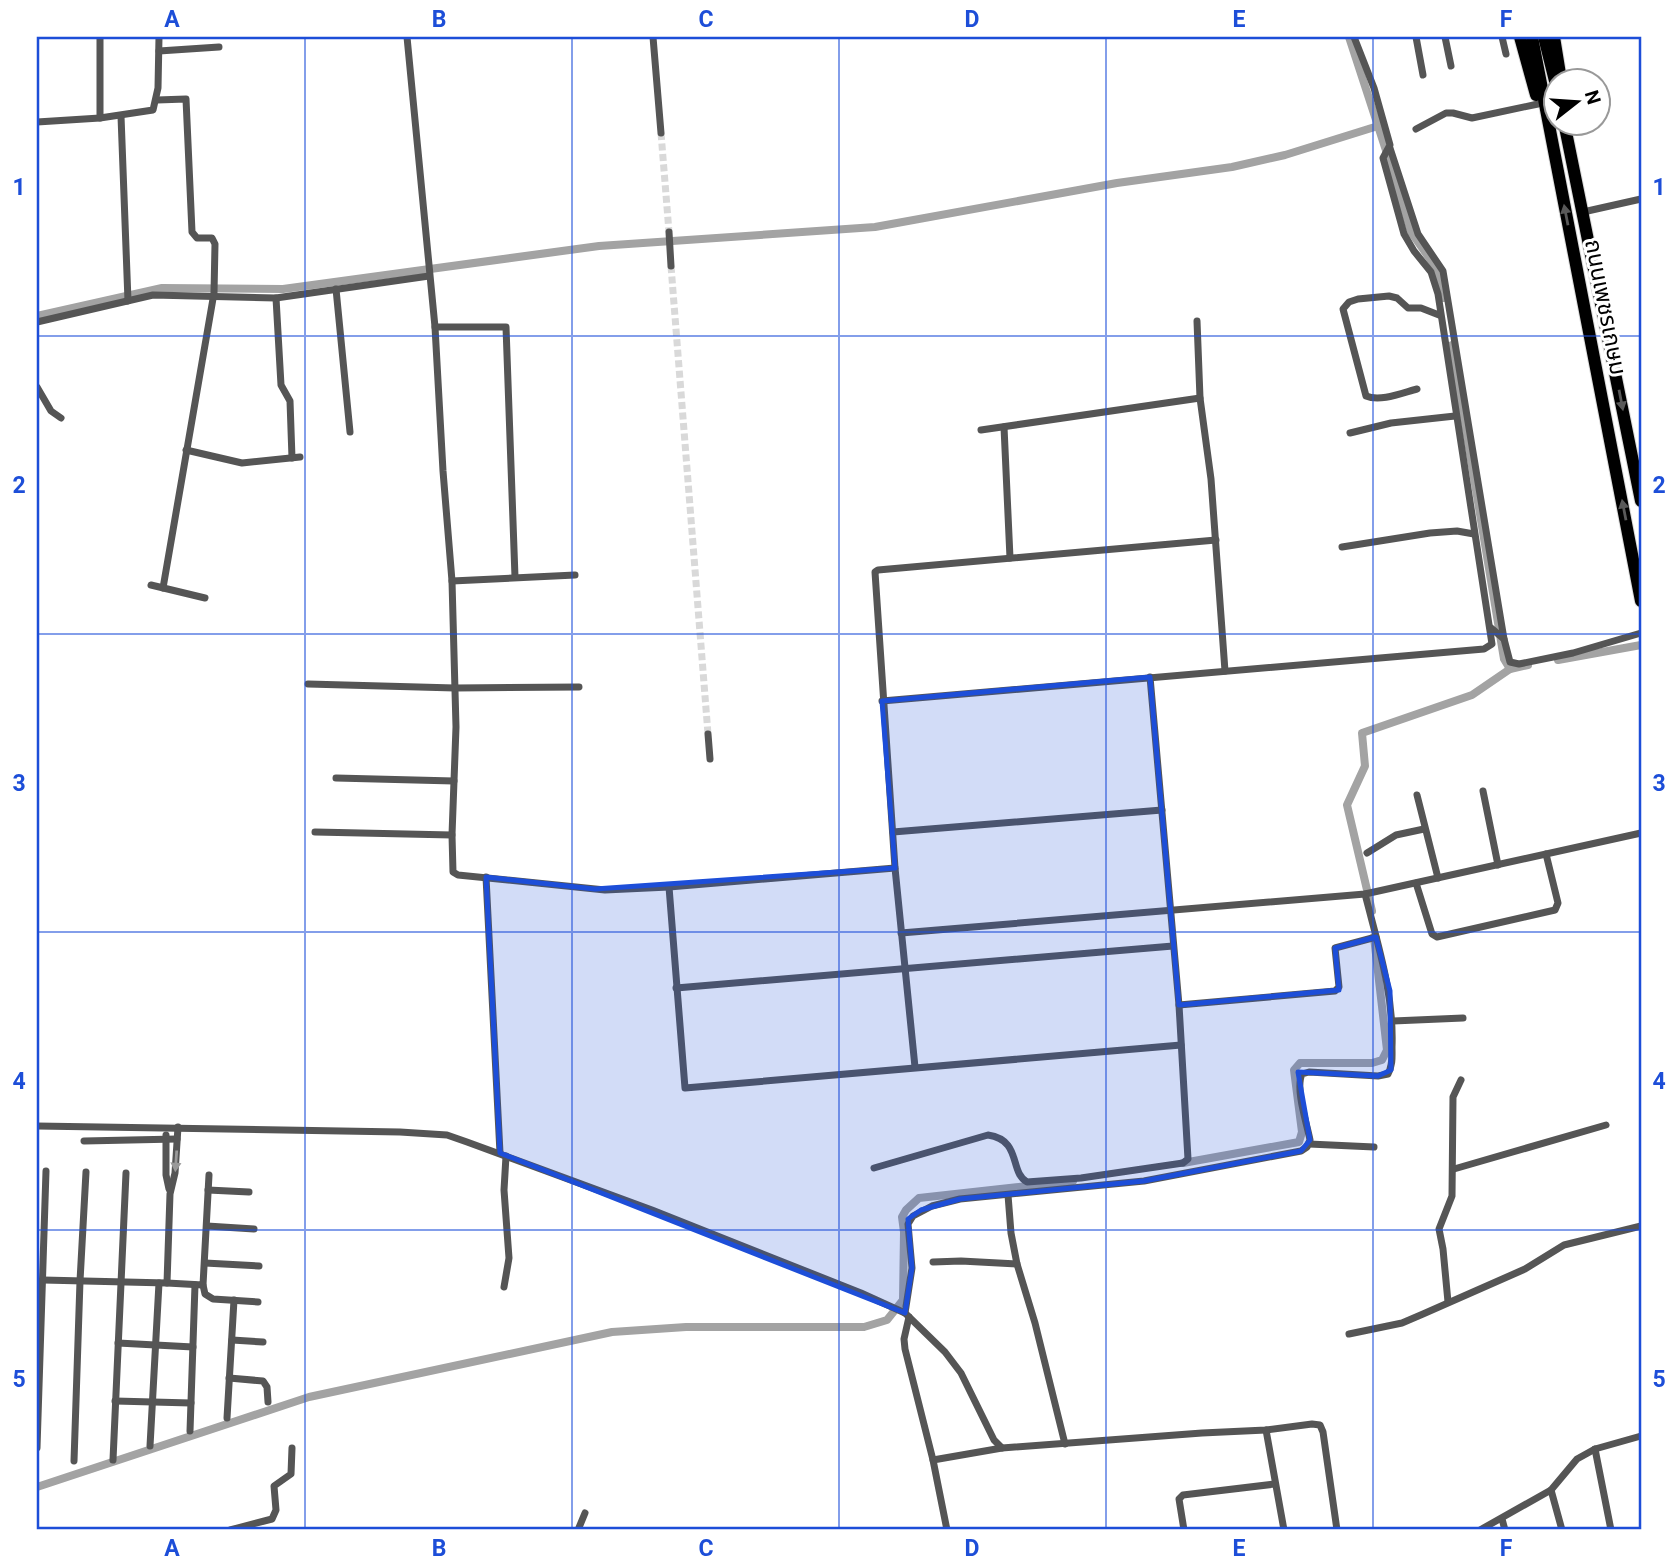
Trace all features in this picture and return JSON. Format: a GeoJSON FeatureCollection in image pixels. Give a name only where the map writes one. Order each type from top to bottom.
{"type":"FeatureCollection","features":[{"type":"Feature","properties":{"kind":"main road","name":"ถนนเพชรเกษม"},"geometry":{"type":"LineString","coordinates":[[1520,37],[1538,104],[1553,145]]}},
{"type":"Feature","properties":{"kind":"main road","name":"ถนนเพชรเกษม"},"geometry":{"type":"LineString","coordinates":[[1532,37],[1641,601]]}},
{"type":"Feature","properties":{"kind":"main road"},"geometry":{"type":"LineString","coordinates":[[1544,37],[1551,66]]}},
{"type":"Feature","properties":{"kind":"main road"},"geometry":{"type":"LineString","coordinates":[[1555,37],[1559,66]]}},
{"type":"Feature","properties":{"kind":"main road","name":"ถนนเพชรเกษม"},"geometry":{"type":"LineString","coordinates":[[1568,136],[1641,501]]}},
{"type":"Feature","properties":{"kind":"street"},"geometry":{"type":"LineString","coordinates":[[100,37],[100,118]]}},
{"type":"Feature","properties":{"kind":"street"},"geometry":{"type":"LineString","coordinates":[[37,122],[121,116],[153,110],[157,100],[159,37]]}},
{"type":"Feature","properties":{"kind":"street"},"geometry":{"type":"LineString","coordinates":[[407,37],[435,327],[452,581],[455,688],[452,835],[455,874],[605,890],[895,868]]}},
{"type":"Feature","properties":{"kind":"street"},"geometry":{"type":"LineString","coordinates":[[653,37],[662,133]]}},
{"type":"Feature","properties":{"kind":"street"},"geometry":{"type":"LineString","coordinates":[[882,701],[1484,649],[1492,644],[1492,628],[1474,534],[1434,281],[1431,272],[1414,251],[1405,234],[1390,188],[1387,151],[1374,88],[1354,37]]}},
{"type":"Feature","properties":{"kind":"street"},"geometry":{"type":"LineString","coordinates":[[1416,37],[1423,75]]}},
{"type":"Feature","properties":{"kind":"street"},"geometry":{"type":"LineString","coordinates":[[1444,37],[1451,66]]}},
{"type":"Feature","properties":{"kind":"street"},"geometry":{"type":"LineString","coordinates":[[1502,37],[1506,54]]}},
{"type":"Feature","properties":{"kind":"street"},"geometry":{"type":"LineString","coordinates":[[159,51],[219,47]]}},
{"type":"Feature","properties":{"kind":"street"},"geometry":{"type":"LineString","coordinates":[[157,100],[186,99],[192,232],[197,238],[212,238],[214,241],[214,291],[163,588]]}},
{"type":"Feature","properties":{"kind":"street"},"geometry":{"type":"LineString","coordinates":[[1416,129],[1446,113],[1472,118],[1538,104]]}},
{"type":"Feature","properties":{"kind":"street"},"geometry":{"type":"LineString","coordinates":[[121,116],[128,297]]}},
{"type":"Feature","properties":{"kind":"street"},"geometry":{"type":"LineString","coordinates":[[1387,151],[1418,234],[1444,275],[1510,662],[1519,664],[1573,653],[1641,633]]}},
{"type":"Feature","properties":{"kind":"street"},"geometry":{"type":"LineString","coordinates":[[1583,212],[1641,199]]}},
{"type":"Feature","properties":{"kind":"street"},"geometry":{"type":"LineString","coordinates":[[669,235],[671,266]]}},
{"type":"Feature","properties":{"kind":"street"},"geometry":{"type":"LineString","coordinates":[[37,323],[128,297],[214,291],[276,298],[429,271]]}},
{"type":"Feature","properties":{"kind":"street"},"geometry":{"type":"LineString","coordinates":[[336,289],[350,432]]}},
{"type":"Feature","properties":{"kind":"street"},"geometry":{"type":"LineString","coordinates":[[1417,389],[1381,398],[1366,396],[1343,309],[1346,304],[1358,299],[1390,296],[1408,307],[1421,308],[1440,315]]}},
{"type":"Feature","properties":{"kind":"street"},"geometry":{"type":"LineString","coordinates":[[186,450],[242,463],[296,458],[290,401],[281,385],[276,298]]}},
{"type":"Feature","properties":{"kind":"street"},"geometry":{"type":"LineString","coordinates":[[1197,321],[1200,398],[1211,479],[1225,671]]}},
{"type":"Feature","properties":{"kind":"street"},"geometry":{"type":"LineString","coordinates":[[435,327],[506,327],[514,577]]}},
{"type":"Feature","properties":{"kind":"street"},"geometry":{"type":"LineString","coordinates":[[37,387],[51,411],[61,418]]}},
{"type":"Feature","properties":{"kind":"street"},"geometry":{"type":"LineString","coordinates":[[981,430],[1200,398]]}},
{"type":"Feature","properties":{"kind":"street"},"geometry":{"type":"LineString","coordinates":[[1350,433],[1391,423],[1455,415]]}},
{"type":"Feature","properties":{"kind":"street"},"geometry":{"type":"LineString","coordinates":[[1004,427],[1010,558]]}},
{"type":"Feature","properties":{"kind":"street"},"geometry":{"type":"LineString","coordinates":[[1342,547],[1430,533],[1457,531],[1474,534]]}},
{"type":"Feature","properties":{"kind":"street"},"geometry":{"type":"LineString","coordinates":[[915,1067],[895,868],[875,572],[1216,540]]}},
{"type":"Feature","properties":{"kind":"street"},"geometry":{"type":"LineString","coordinates":[[452,581],[575,575]]}},
{"type":"Feature","properties":{"kind":"street"},"geometry":{"type":"LineString","coordinates":[[151,585],[205,598]]}},
{"type":"Feature","properties":{"kind":"street"},"geometry":{"type":"LineString","coordinates":[[1492,628],[1504,638]]}},
{"type":"Feature","properties":{"kind":"street"},"geometry":{"type":"LineString","coordinates":[[874,1168],[988,1135],[999,1138],[1011,1149],[1021,1178],[1027,1182],[1092,1177],[1183,1163],[1188,1158],[1179,1005],[1150,677]]}},
{"type":"Feature","properties":{"kind":"street"},"geometry":{"type":"LineString","coordinates":[[308,684],[455,688],[579,687]]}},
{"type":"Feature","properties":{"kind":"street"},"geometry":{"type":"LineString","coordinates":[[708,734],[710,759]]}},
{"type":"Feature","properties":{"kind":"street"},"geometry":{"type":"LineString","coordinates":[[336,778],[454,781]]}},
{"type":"Feature","properties":{"kind":"street"},"geometry":{"type":"LineString","coordinates":[[1483,791],[1498,865]]}},
{"type":"Feature","properties":{"kind":"street"},"geometry":{"type":"LineString","coordinates":[[1418,795],[1424,829],[1438,878]]}},
{"type":"Feature","properties":{"kind":"street"},"geometry":{"type":"LineString","coordinates":[[893,832],[1162,810]]}},
{"type":"Feature","properties":{"kind":"street"},"geometry":{"type":"LineString","coordinates":[[1367,853],[1396,835],[1424,829]]}},
{"type":"Feature","properties":{"kind":"street"},"geometry":{"type":"LineString","coordinates":[[315,832],[452,835]]}},
{"type":"Feature","properties":{"kind":"street"},"geometry":{"type":"LineString","coordinates":[[901,933],[1368,893],[1641,833]]}},
{"type":"Feature","properties":{"kind":"street"},"geometry":{"type":"LineString","coordinates":[[1416,883],[1432,934],[1437,937],[1555,910],[1558,904],[1546,854]]}},
{"type":"Feature","properties":{"kind":"street"},"geometry":{"type":"LineString","coordinates":[[486,877],[509,1258],[504,1287]]}},
{"type":"Feature","properties":{"kind":"street"},"geometry":{"type":"LineString","coordinates":[[669,887],[685,1088],[1181,1045]]}},
{"type":"Feature","properties":{"kind":"street"},"geometry":{"type":"LineString","coordinates":[[947,1530],[933,1460],[905,1349],[906,1313],[912,1268],[909,1220],[932,1206],[960,1199],[1144,1181],[1305,1150],[1310,1144],[1299,1080],[1302,1074],[1388,1074],[1392,1062],[1393,1021],[1390,991],[1368,893]]}},
{"type":"Feature","properties":{"kind":"street"},"geometry":{"type":"LineString","coordinates":[[1179,1005],[1335,991],[1339,987],[1335,948],[1376,936]]}},
{"type":"Feature","properties":{"kind":"street"},"geometry":{"type":"LineString","coordinates":[[676,988],[1173,947]]}},
{"type":"Feature","properties":{"kind":"street"},"geometry":{"type":"LineString","coordinates":[[1393,1021],[1463,1018]]}},
{"type":"Feature","properties":{"kind":"street"},"geometry":{"type":"LineString","coordinates":[[1447,1302],[1443,1249],[1438,1229],[1450,1205],[1454,1169],[1453,1097],[1461,1080]]}},
{"type":"Feature","properties":{"kind":"street"},"geometry":{"type":"LineString","coordinates":[[1454,1169],[1606,1125]]}},
{"type":"Feature","properties":{"kind":"street"},"geometry":{"type":"LineString","coordinates":[[37,1126],[166,1126],[447,1135],[503,1154],[906,1313],[945,1352],[961,1373],[994,1440],[1002,1448]]}},
{"type":"Feature","properties":{"kind":"street"},"geometry":{"type":"LineString","coordinates":[[166,1126],[166,1175],[170,1194]]}},
{"type":"Feature","properties":{"kind":"street"},"geometry":{"type":"LineString","coordinates":[[150,1446],[156,1346],[178,1127]]}},
{"type":"Feature","properties":{"kind":"street"},"geometry":{"type":"LineString","coordinates":[[84,1141],[177,1139]]}},
{"type":"Feature","properties":{"kind":"street"},"geometry":{"type":"LineString","coordinates":[[1310,1144],[1374,1147]]}},
{"type":"Feature","properties":{"kind":"street"},"geometry":{"type":"LineString","coordinates":[[37,1448],[46,1171]]}},
{"type":"Feature","properties":{"kind":"street"},"geometry":{"type":"LineString","coordinates":[[74,1461],[86,1172]]}},
{"type":"Feature","properties":{"kind":"street"},"geometry":{"type":"LineString","coordinates":[[113,1460],[126,1173]]}},
{"type":"Feature","properties":{"kind":"street"},"geometry":{"type":"LineString","coordinates":[[190,1431],[193,1347],[199,1285],[205,1264],[209,1175]]}},
{"type":"Feature","properties":{"kind":"street"},"geometry":{"type":"LineString","coordinates":[[208,1190],[249,1192]]}},
{"type":"Feature","properties":{"kind":"street"},"geometry":{"type":"LineString","coordinates":[[1008,1195],[1017,1264],[1065,1444]]}},
{"type":"Feature","properties":{"kind":"street"},"geometry":{"type":"LineString","coordinates":[[207,1226],[254,1229]]}},
{"type":"Feature","properties":{"kind":"street"},"geometry":{"type":"LineString","coordinates":[[1349,1334],[1402,1323],[1525,1269],[1564,1245],[1641,1226]]}},
{"type":"Feature","properties":{"kind":"street"},"geometry":{"type":"LineString","coordinates":[[933,1262],[1017,1264]]}},
{"type":"Feature","properties":{"kind":"street"},"geometry":{"type":"LineString","coordinates":[[205,1264],[258,1266]]}},
{"type":"Feature","properties":{"kind":"street"},"geometry":{"type":"LineString","coordinates":[[43,1280],[199,1285],[208,1297],[258,1302]]}},
{"type":"Feature","properties":{"kind":"street"},"geometry":{"type":"LineString","coordinates":[[228,1418],[234,1300]]}},
{"type":"Feature","properties":{"kind":"street"},"geometry":{"type":"LineString","coordinates":[[232,1340],[263,1342]]}},
{"type":"Feature","properties":{"kind":"street"},"geometry":{"type":"LineString","coordinates":[[118,1343],[193,1347]]}},
{"type":"Feature","properties":{"kind":"street"},"geometry":{"type":"LineString","coordinates":[[229,1378],[263,1381],[267,1387],[268,1402]]}},
{"type":"Feature","properties":{"kind":"street"},"geometry":{"type":"LineString","coordinates":[[115,1401],[191,1402]]}},
{"type":"Feature","properties":{"kind":"street"},"geometry":{"type":"LineString","coordinates":[[933,1460],[1002,1448],[1320,1425],[1337,1530]]}},
{"type":"Feature","properties":{"kind":"street"},"geometry":{"type":"LineString","coordinates":[[1266,1430],[1284,1530]]}},
{"type":"Feature","properties":{"kind":"street"},"geometry":{"type":"LineString","coordinates":[[1480,1530],[1550,1490],[1577,1459],[1595,1449],[1641,1436]]}},
{"type":"Feature","properties":{"kind":"street"},"geometry":{"type":"LineString","coordinates":[[230,1530],[272,1519],[276,1510],[274,1486],[291,1474],[292,1448]]}},
{"type":"Feature","properties":{"kind":"street"},"geometry":{"type":"LineString","coordinates":[[1595,1449],[1611,1530]]}},
{"type":"Feature","properties":{"kind":"street"},"geometry":{"type":"LineString","coordinates":[[1184,1530],[1179,1499],[1183,1495],[1275,1484]]}},
{"type":"Feature","properties":{"kind":"street"},"geometry":{"type":"LineString","coordinates":[[1550,1490],[1562,1530]]}},
{"type":"Feature","properties":{"kind":"street"},"geometry":{"type":"LineString","coordinates":[[578,1530],[585,1513]]}},
{"type":"Feature","properties":{"kind":"street"},"geometry":{"type":"LineString","coordinates":[[1502,1519],[1505,1530]]}},
{"type":"Feature","properties":{"kind":"highlighted area"},"geometry":{"type":"Polygon","coordinates":[[[1150,677],[1179,1005],[1339,990],[1335,948],[1376,937],[1390,991],[1391,1070],[1378,1076],[1298,1072],[1310,1140],[1301,1151],[1144,1181],[960,1199],[921,1210],[908,1219],[912,1268],[905,1313],[500,1153],[486,877],[595,889],[895,868],[882,701],[1150,677]]]}},
{"type":"Feature","properties":{"kind":"waterway"},"geometry":{"type":"LineString","coordinates":[[1349,37],[1411,232],[1437,269],[1444,298]]}},
{"type":"Feature","properties":{"kind":"waterway"},"geometry":{"type":"LineString","coordinates":[[37,316],[162,288],[283,289],[599,246],[875,227],[1117,183],[1232,167],[1285,155],[1378,126]]}},
{"type":"Feature","properties":{"kind":"waterway"},"geometry":{"type":"LineString","coordinates":[[1452,345],[1504,659],[1510,669]]}},
{"type":"Feature","properties":{"kind":"waterway"},"geometry":{"type":"LineString","coordinates":[[1558,660],[1641,645]]}},
{"type":"Feature","properties":{"kind":"waterway"},"geometry":{"type":"LineString","coordinates":[[1372,911],[1347,805],[1365,766],[1362,733],[1472,695],[1510,669],[1528,665]]}},
{"type":"Feature","properties":{"kind":"waterway"},"geometry":{"type":"LineString","coordinates":[[1183,1163],[1299,1142],[1302,1132],[1294,1070],[1300,1063],[1372,1063],[1382,1060],[1387,1050],[1374,937]]}},
{"type":"Feature","properties":{"kind":"waterway"},"geometry":{"type":"LineString","coordinates":[[37,1487],[309,1397],[612,1332],[686,1327],[864,1327],[887,1320],[903,1300],[902,1217],[919,1198],[1073,1181]]}},
{"type":"Feature","properties":{"kind":"tunnel"},"geometry":{"type":"LineString","coordinates":[[661,133],[669,232]]}},
{"type":"Feature","properties":{"kind":"tunnel"},"geometry":{"type":"LineString","coordinates":[[671,266],[708,734]]}}]}
